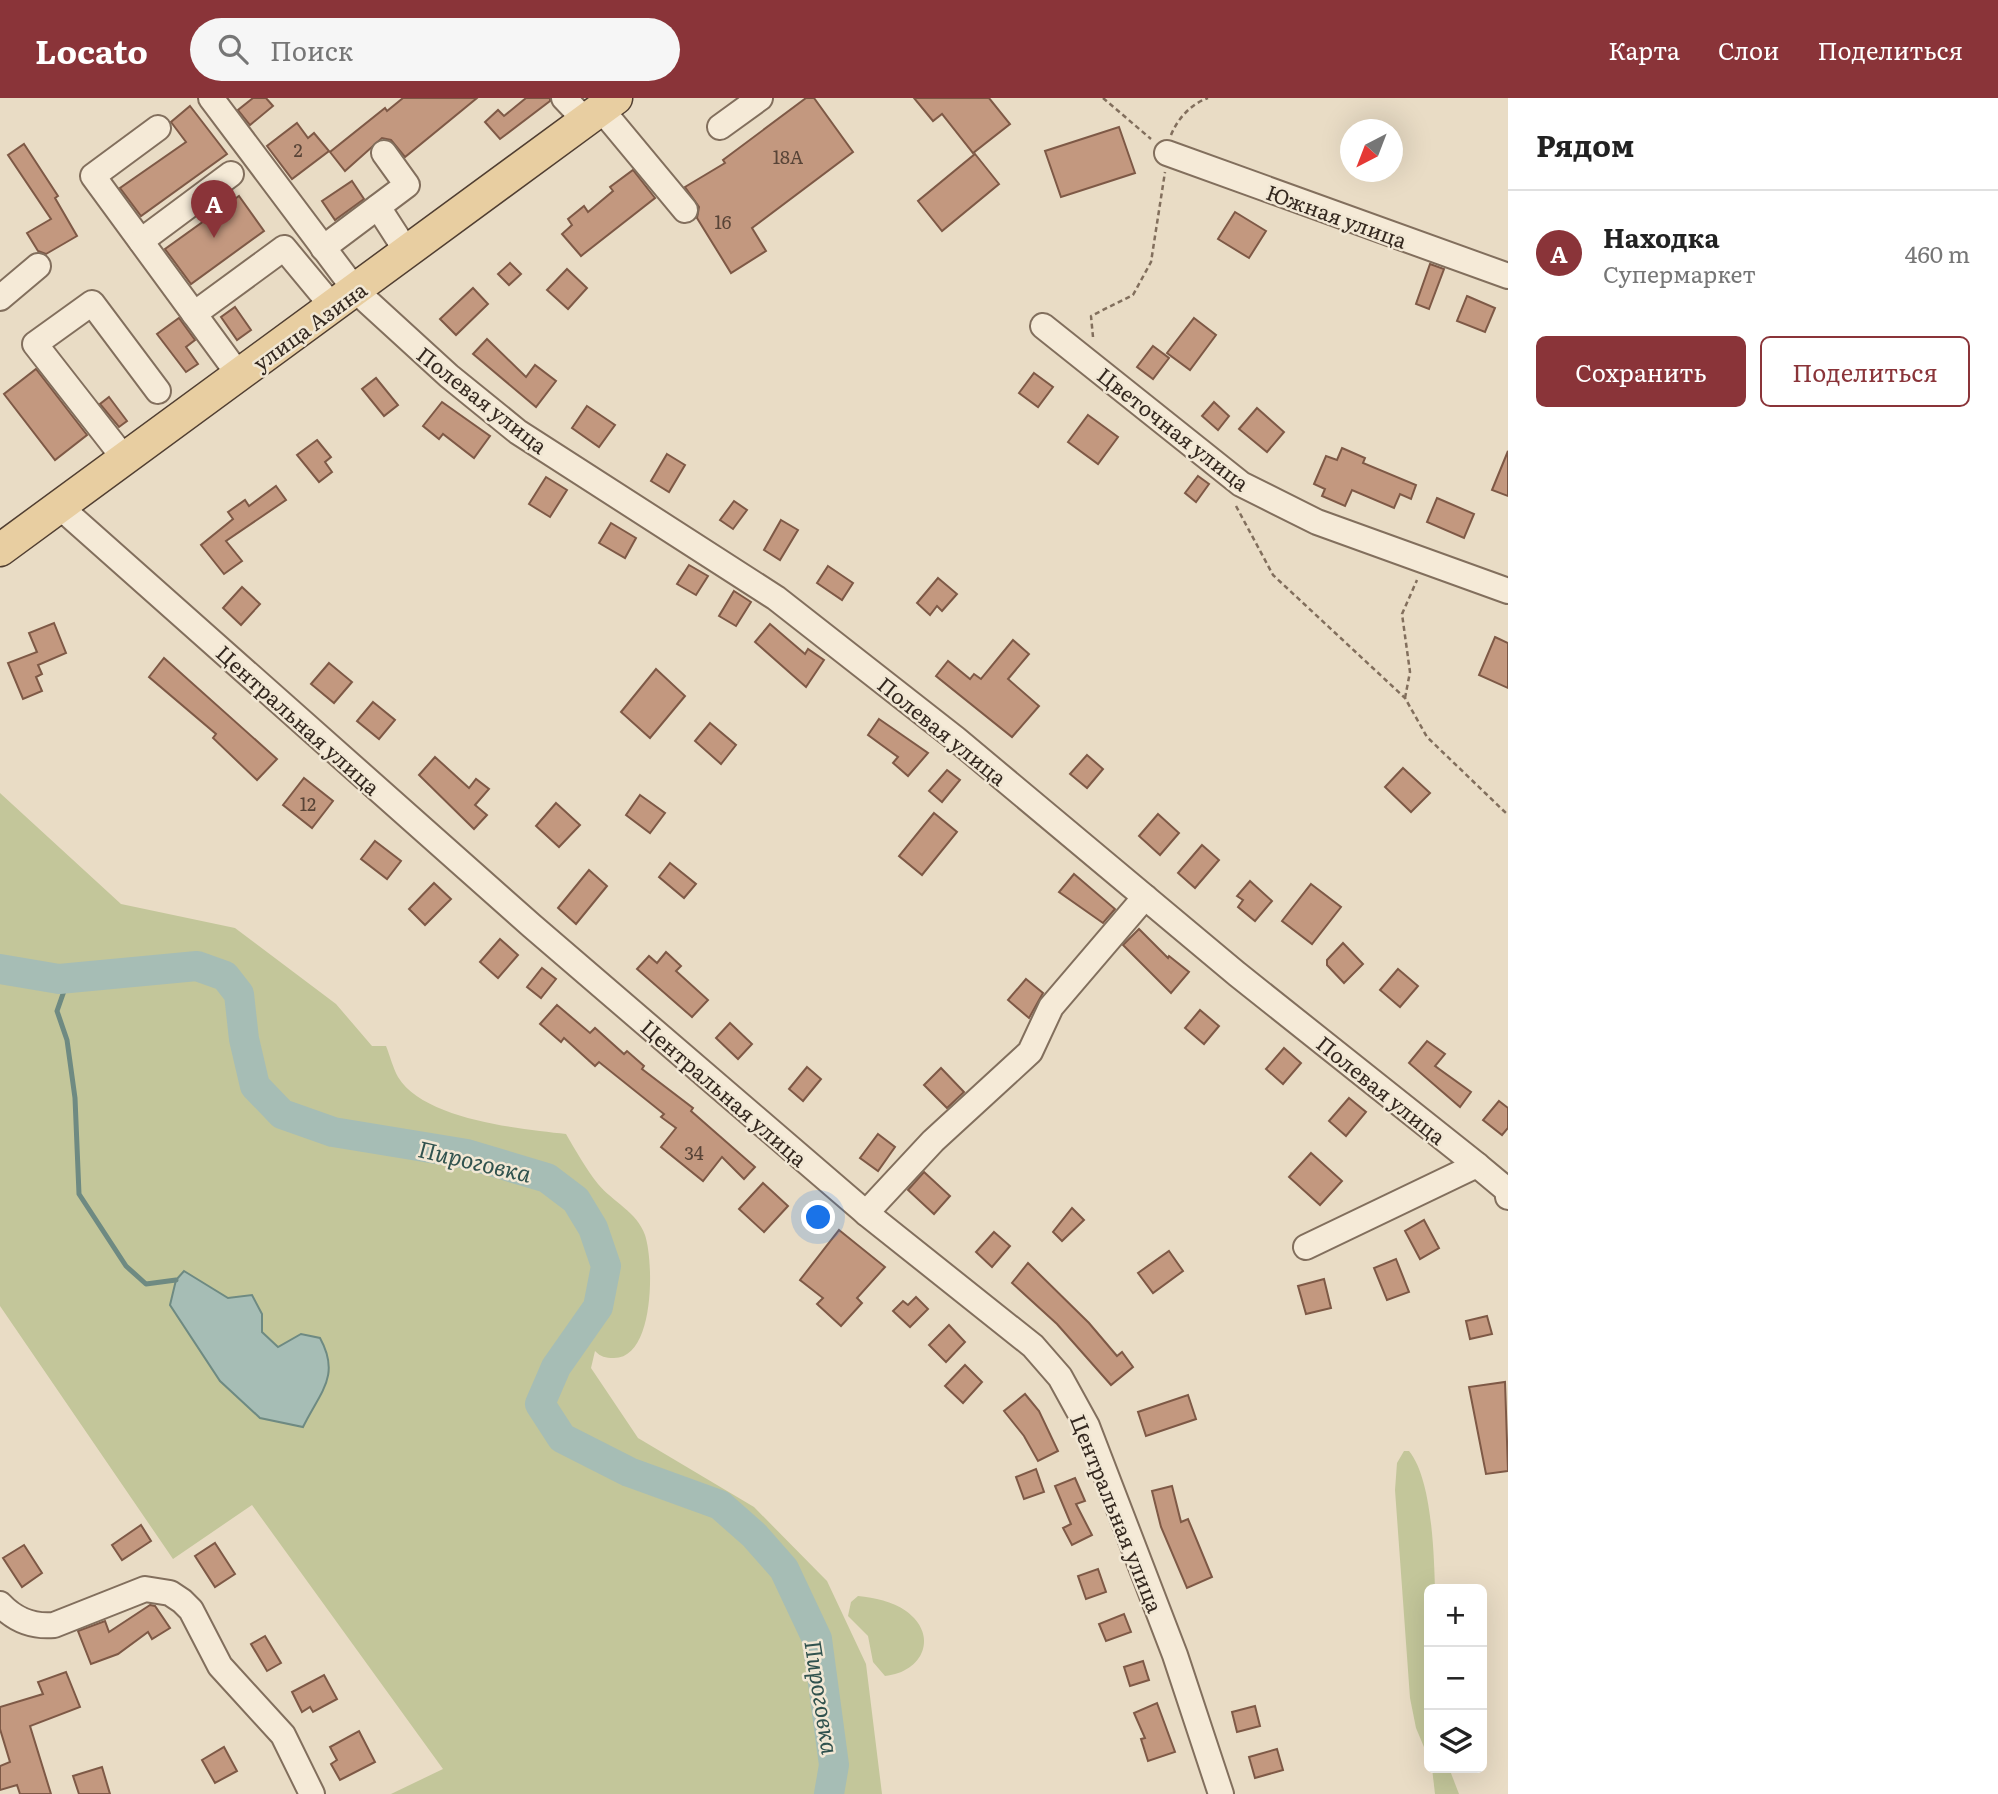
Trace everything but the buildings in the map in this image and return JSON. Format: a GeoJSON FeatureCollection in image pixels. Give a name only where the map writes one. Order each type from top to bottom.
{"type":"FeatureCollection","features":[{"type":"Feature","properties":{"kind":"main road","name":"улица Азина"},"geometry":{"type":"LineString","coordinates":[[1,548],[601,109]]}},
{"type":"Feature","properties":{"kind":"street"},"geometry":{"type":"LineString","coordinates":[[211,98],[323,248],[344,299]]}},
{"type":"Feature","properties":{"kind":"street"},"geometry":{"type":"LineString","coordinates":[[564,98],[601,109],[685,210]]}},
{"type":"Feature","properties":{"kind":"street"},"geometry":{"type":"LineString","coordinates":[[720,127],[760,98]]}},
{"type":"Feature","properties":{"kind":"street"},"geometry":{"type":"LineString","coordinates":[[158,128],[93,176],[239,375]]}},
{"type":"Feature","properties":{"kind":"street"},"geometry":{"type":"LineString","coordinates":[[323,248],[407,186],[384,153]]}},
{"type":"Feature","properties":{"kind":"street","name":"Южная улица"},"geometry":{"type":"LineString","coordinates":[[1167,153],[1508,276]]}},
{"type":"Feature","properties":{"kind":"street"},"geometry":{"type":"LineString","coordinates":[[141,242],[231,174]]}},
{"type":"Feature","properties":{"kind":"street"},"geometry":{"type":"LineString","coordinates":[[379,207],[407,252]]}},
{"type":"Feature","properties":{"kind":"street"},"geometry":{"type":"LineString","coordinates":[[194,314],[284,248],[344,299]]}},
{"type":"Feature","properties":{"kind":"street"},"geometry":{"type":"LineString","coordinates":[[0,298],[38,266]]}},
{"type":"Feature","properties":{"kind":"street","name":"Полевая улица"},"geometry":{"type":"LineString","coordinates":[[344,299],[449,376],[518,432],[776,598],[956,739],[1145,897],[1508,1192]]}},
{"type":"Feature","properties":{"kind":"street"},"geometry":{"type":"LineString","coordinates":[[124,458],[35,344],[92,303],[158,391]]}},
{"type":"Feature","properties":{"kind":"street","name":"Цветочная улица"},"geometry":{"type":"LineString","coordinates":[[1043,326],[1241,484],[1317,522],[1433,561],[1508,591]]}},
{"type":"Feature","properties":{"kind":"street","name":"Центральная улица"},"geometry":{"type":"LineString","coordinates":[[58,506],[532,926],[866,1213],[1033,1346],[1060,1377],[1087,1426],[1175,1655],[1221,1794]]}},
{"type":"Feature","properties":{"kind":"street"},"geometry":{"type":"LineString","coordinates":[[866,1213],[933,1141],[1030,1052],[1051,1007],[1145,897]]}},
{"type":"Feature","properties":{"kind":"street"},"geometry":{"type":"LineString","coordinates":[[1306,1247],[1477,1165]]}},
{"type":"Feature","properties":{"kind":"street"},"geometry":{"type":"LineString","coordinates":[[0,1604],[19,1620],[43,1626],[54,1625],[145,1589],[176,1597],[191,1610],[220,1666],[283,1735],[312,1794]]}},
{"type":"Feature","properties":{"kind":"path"},"geometry":{"type":"LineString","coordinates":[[1103,98],[1167,153]]}},
{"type":"Feature","properties":{"kind":"path"},"geometry":{"type":"LineString","coordinates":[[1098,370],[1101,359],[1093,343],[1091,316],[1133,295],[1151,262],[1172,131],[1183,114],[1199,101],[1208,98]]}},
{"type":"Feature","properties":{"kind":"path"},"geometry":{"type":"LineString","coordinates":[[1231,474],[1237,512],[1273,575],[1405,698],[1427,737],[1508,815]]}},
{"type":"Feature","properties":{"kind":"path"},"geometry":{"type":"LineString","coordinates":[[1405,698],[1410,672],[1402,614],[1419,574],[1433,561]]}},
{"type":"Feature","properties":{"kind":"green space"},"geometry":{"type":"Polygon","coordinates":[[[0,793],[121,904],[235,928],[336,1004],[372,1046],[386,1046],[398,1077],[411,1092],[429,1103],[475,1120],[566,1134],[598,1184],[631,1214],[641,1227],[650,1266],[648,1307],[637,1343],[627,1354],[614,1358],[603,1357],[595,1351],[591,1368],[638,1438],[754,1507],[827,1581],[866,1664],[882,1794],[391,1794],[443,1769],[252,1505],[173,1559],[0,1306],[0,793]]]}},
{"type":"Feature","properties":{"kind":"green space"},"geometry":{"type":"Polygon","coordinates":[[[1404,1451],[1409,1451],[1417,1464],[1427,1498],[1432,1537],[1435,1584],[1424,1584],[1424,1747],[1416,1728],[1410,1698],[1395,1490],[1397,1463],[1404,1451]]]}},
{"type":"Feature","properties":{"kind":"green space"},"geometry":{"type":"Polygon","coordinates":[[[858,1596],[895,1605],[916,1621],[924,1641],[917,1660],[909,1668],[885,1676],[873,1662],[868,1636],[848,1616],[851,1602],[858,1596]]]}},
{"type":"Feature","properties":{"kind":"green space"},"geometry":{"type":"Polygon","coordinates":[[[1433,1773],[1451,1773],[1459,1794],[1435,1794],[1433,1773]]]}},
{"type":"Feature","properties":{"kind":"water"},"geometry":{"type":"Polygon","coordinates":[[[184,1271],[228,1298],[252,1295],[262,1314],[262,1332],[278,1347],[301,1334],[320,1338],[329,1363],[328,1374],[326,1384],[303,1427],[260,1418],[220,1381],[170,1305],[176,1280],[184,1271]]]}},
{"type":"Feature","properties":{"kind":"waterway","name":"Пироговка"},"geometry":{"type":"LineString","coordinates":[[0,969],[59,979],[197,966],[225,976],[239,994],[244,1039],[255,1086],[282,1114],[333,1132],[467,1154],[547,1178],[576,1200],[593,1228],[606,1266],[598,1307],[556,1367],[540,1404],[562,1438],[629,1472],[720,1505],[754,1535],[784,1569],[817,1639],[834,1765],[829,1794]]}},
{"type":"Feature","properties":{"kind":"waterway"},"geometry":{"type":"LineString","coordinates":[[59,979],[64,991],[57,1011],[67,1040],[75,1098],[79,1194],[126,1266],[146,1284],[176,1280]]}},
{"type":"Feature","properties":{"kind":"place","name":"Находка"},"geometry":{"type":"Point","coordinates":[214,238]}}]}
